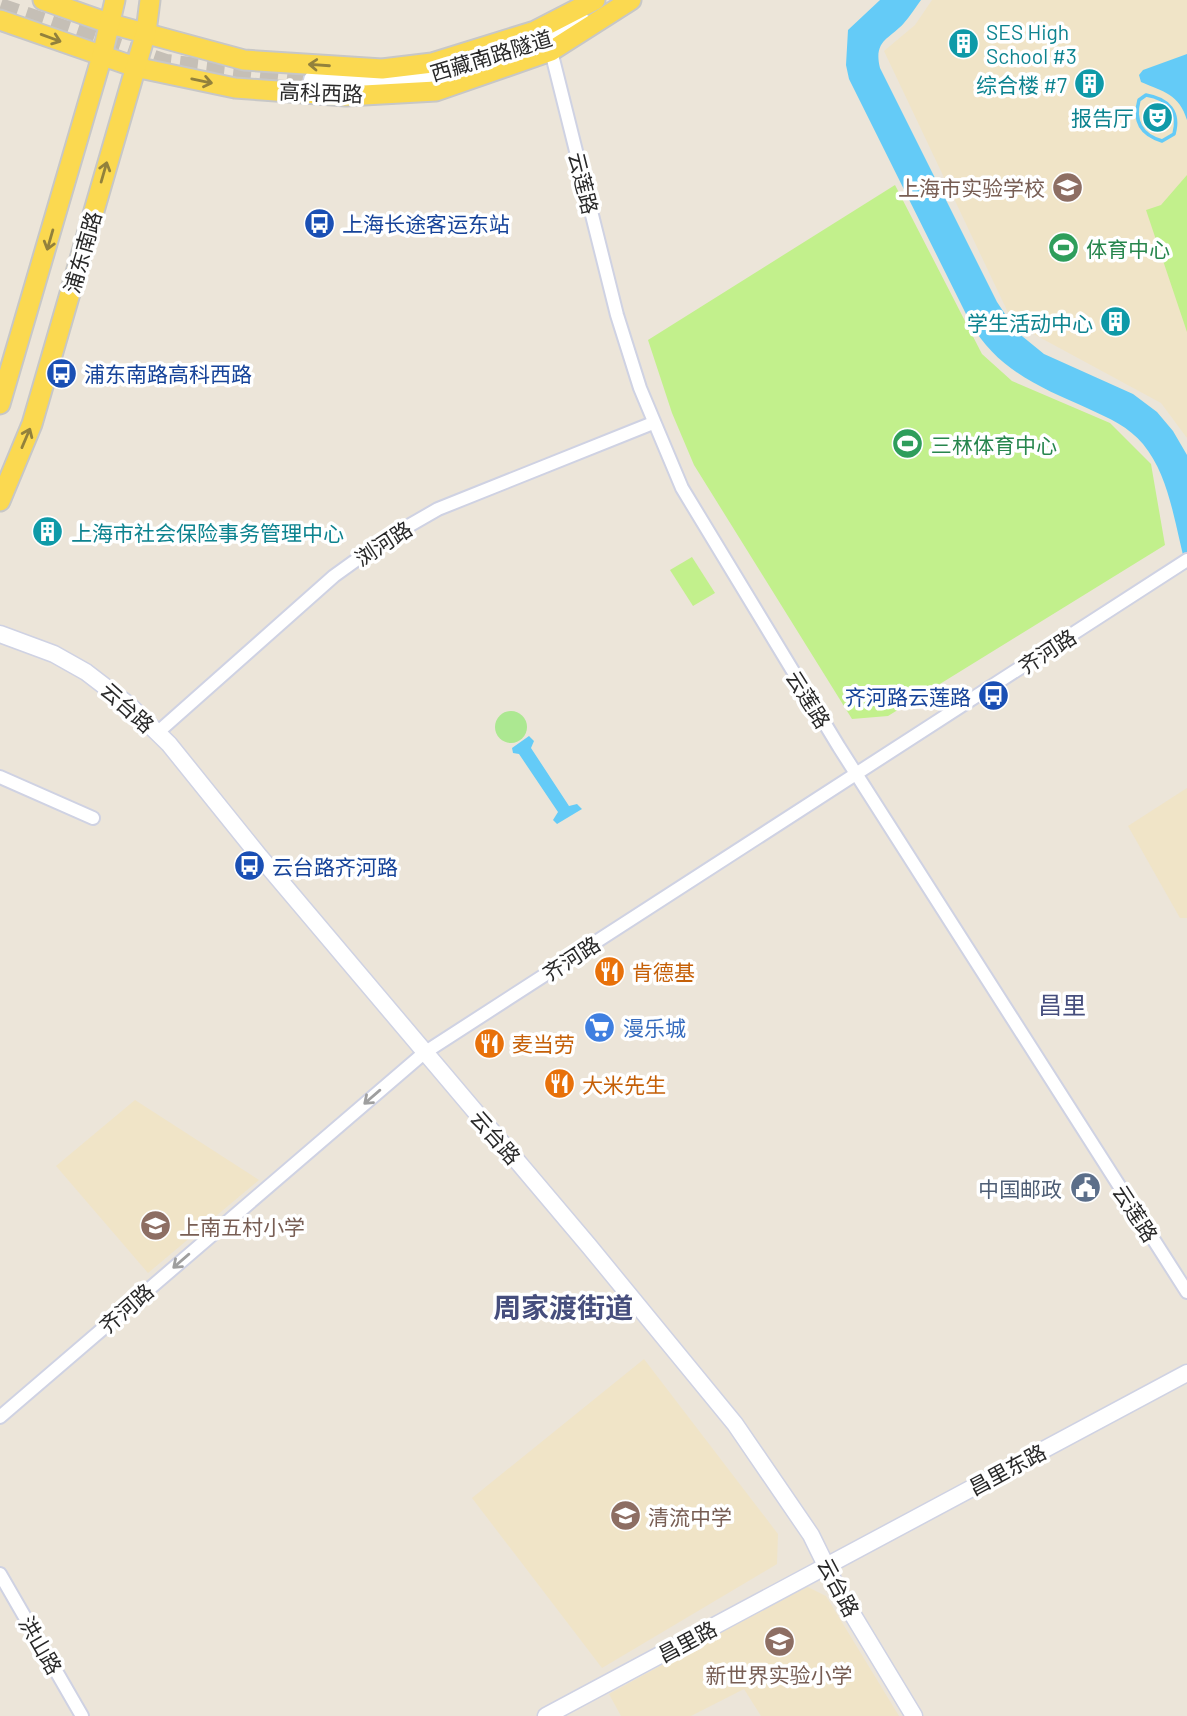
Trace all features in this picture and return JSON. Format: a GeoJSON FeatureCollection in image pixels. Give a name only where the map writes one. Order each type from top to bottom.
{"type":"FeatureCollection","features":[{"type":"Feature","properties":{"kind":"main road","name":"高科西路"},"geometry":{"type":"LineString","coordinates":[[43,0],[111,24],[244,60],[405,67],[432,63],[535,31],[595,0]]}},
{"type":"Feature","properties":{"kind":"main road","name":"浦东南路"},"geometry":{"type":"LineString","coordinates":[[0,404],[102,56],[115,0]]}},
{"type":"Feature","properties":{"kind":"main road","name":"浦东南路"},"geometry":{"type":"LineString","coordinates":[[0,500],[32,424],[146,32],[150,0]]}},
{"type":"Feature","properties":{"kind":"main road","name":"高科西路"},"geometry":{"type":"LineString","coordinates":[[0,20],[135,67],[235,88],[346,96],[436,91],[551,51],[627,3]]}},
{"type":"Feature","properties":{"kind":"main road","name":"西藏南路隧道"},"geometry":{"type":"LineString","coordinates":[[313,80],[379,81],[435,75],[531,47],[627,3]]}},
{"type":"Feature","properties":{"kind":"street","name":"云莲路"},"geometry":{"type":"LineString","coordinates":[[551,51],[613,302],[653,423],[699,520],[856,774],[1187,1292]]}},
{"type":"Feature","properties":{"kind":"street","name":"浏河路"},"geometry":{"type":"LineString","coordinates":[[157,733],[334,576],[384,540],[438,509],[653,423]]}},
{"type":"Feature","properties":{"kind":"street","name":"齐河路"},"geometry":{"type":"LineString","coordinates":[[0,1417],[424,1052],[1183,562]]}},
{"type":"Feature","properties":{"kind":"street","name":"云台路"},"geometry":{"type":"LineString","coordinates":[[0,634],[54,654],[86,672],[122,699],[169,744],[735,1424],[811,1535],[914,1716]]}},
{"type":"Feature","properties":{"kind":"street"},"geometry":{"type":"LineString","coordinates":[[0,777],[93,818]]}},
{"type":"Feature","properties":{"kind":"street","name":"昌里东路"},"geometry":{"type":"LineString","coordinates":[[827,1566],[1187,1373]]}},
{"type":"Feature","properties":{"kind":"street","name":"昌里路"},"geometry":{"type":"LineString","coordinates":[[546,1716],[827,1566]]}},
{"type":"Feature","properties":{"kind":"street","name":"洪山路"},"geometry":{"type":"LineString","coordinates":[[0,1574],[82,1716]]}},
{"type":"Feature","properties":{"kind":"shaded area","name":"上海市实验学校"},"geometry":{"type":"Polygon","coordinates":[[[932,0],[1187,0],[1187,438],[1161,403],[1013,323],[884,51],[915,25],[932,0]]]}},
{"type":"Feature","properties":{"kind":"shaded area"},"geometry":{"type":"Polygon","coordinates":[[[1187,788],[1187,918],[1180,918],[1128,826],[1187,788]]]}},
{"type":"Feature","properties":{"kind":"shaded area","name":"上南五村小学"},"geometry":{"type":"Polygon","coordinates":[[[135,1100],[259,1180],[148,1273],[56,1166],[135,1100]]]}},
{"type":"Feature","properties":{"kind":"shaded area","name":"清流中学"},"geometry":{"type":"Polygon","coordinates":[[[644,1359],[778,1534],[777,1564],[602,1668],[472,1498],[644,1359]]]}},
{"type":"Feature","properties":{"kind":"shaded area","name":"新世界实验小学"},"geometry":{"type":"Polygon","coordinates":[[[806,1586],[826,1596],[899,1716],[761,1716],[744,1689],[691,1716],[621,1716],[609,1694],[806,1586]]]}},
{"type":"Feature","properties":{"kind":"green space"},"geometry":{"type":"Polygon","coordinates":[[[1187,175],[1187,332],[1146,210],[1161,205],[1187,175]]]}},
{"type":"Feature","properties":{"kind":"green space","name":"三林体育中心"},"geometry":{"type":"Polygon","coordinates":[[[895,185],[982,354],[1012,381],[1110,423],[1151,464],[1165,545],[888,716],[852,719],[694,465],[672,413],[648,340],[895,185]]]}},
{"type":"Feature","properties":{"kind":"green space"},"geometry":{"type":"Polygon","coordinates":[[[692,557],[715,593],[693,606],[670,570],[692,557]]]}},
{"type":"Feature","properties":{"kind":"green space"},"geometry":{"type":"Polygon","coordinates":[[[511,711],[522,716],[527,727],[522,738],[511,743],[500,738],[495,727],[500,716],[511,711]]]}},
{"type":"Feature","properties":{"kind":"water"},"geometry":{"type":"Polygon","coordinates":[[[880,0],[921,0],[904,23],[884,41],[879,51],[880,68],[997,302],[1017,332],[1044,354],[1133,394],[1157,412],[1173,431],[1187,455],[1187,570],[1166,488],[1143,444],[1104,416],[1022,376],[993,353],[970,322],[849,79],[846,65],[848,30],[880,0]]]}},
{"type":"Feature","properties":{"kind":"water"},"geometry":{"type":"Polygon","coordinates":[[[1187,54],[1187,120],[1175,99],[1141,82],[1139,75],[1143,70],[1187,54]]]}},
{"type":"Feature","properties":{"kind":"water"},"geometry":{"type":"Polygon","coordinates":[[[529,736],[534,741],[531,748],[569,806],[577,804],[582,809],[557,824],[553,820],[558,812],[519,754],[513,753],[512,748],[529,736]]]}},
{"type":"Feature","properties":{"kind":"waterway"},"geometry":{"type":"LineString","coordinates":[[1146,95],[1167,103],[1174,113],[1174,134],[1162,141],[1144,131],[1138,121],[1139,100],[1146,95]]}},
{"type":"Feature","properties":{"kind":"tunnel"},"geometry":{"type":"LineString","coordinates":[[0,7],[166,63],[313,80]]}},
{"type":"Feature","properties":{"kind":"place","name":"SES High School #3"},"geometry":{"type":"Point","coordinates":[963,43]}},
{"type":"Feature","properties":{"kind":"place","name":"综合楼 #7"},"geometry":{"type":"Point","coordinates":[1090,84]}},
{"type":"Feature","properties":{"kind":"place","name":"报告厅"},"geometry":{"type":"Point","coordinates":[1157,117]}},
{"type":"Feature","properties":{"kind":"place","name":"上海市实验学校"},"geometry":{"type":"Point","coordinates":[1068,187]}},
{"type":"Feature","properties":{"kind":"place","name":"上海长途客运东站"},"geometry":{"type":"Point","coordinates":[319,223]}},
{"type":"Feature","properties":{"kind":"place","name":"体育中心"},"geometry":{"type":"Point","coordinates":[1063,248]}},
{"type":"Feature","properties":{"kind":"place","name":"学生活动中心"},"geometry":{"type":"Point","coordinates":[1116,322]}},
{"type":"Feature","properties":{"kind":"place","name":"浦东南路高科西路"},"geometry":{"type":"Point","coordinates":[61,373]}},
{"type":"Feature","properties":{"kind":"place","name":"三林体育中心"},"geometry":{"type":"Point","coordinates":[908,444]}},
{"type":"Feature","properties":{"kind":"place","name":"上海市社会保险事务管理中心"},"geometry":{"type":"Point","coordinates":[48,532]}},
{"type":"Feature","properties":{"kind":"place","name":"齐河路云莲路"},"geometry":{"type":"Point","coordinates":[994,696]}},
{"type":"Feature","properties":{"kind":"place","name":"云台路齐河路"},"geometry":{"type":"Point","coordinates":[249,866]}},
{"type":"Feature","properties":{"kind":"place","name":"肯德基"},"geometry":{"type":"Point","coordinates":[609,971]}},
{"type":"Feature","properties":{"kind":"place","name":"漫乐城"},"geometry":{"type":"Point","coordinates":[600,1027]}},
{"type":"Feature","properties":{"kind":"place","name":"麦当劳"},"geometry":{"type":"Point","coordinates":[489,1043]}},
{"type":"Feature","properties":{"kind":"place","name":"大米先生"},"geometry":{"type":"Point","coordinates":[559,1084]}},
{"type":"Feature","properties":{"kind":"place","name":"中国邮政"},"geometry":{"type":"Point","coordinates":[1085,1188]}},
{"type":"Feature","properties":{"kind":"place","name":"上南五村小学"},"geometry":{"type":"Point","coordinates":[156,1226]}},
{"type":"Feature","properties":{"kind":"place","name":"清流中学"},"geometry":{"type":"Point","coordinates":[625,1516]}},
{"type":"Feature","properties":{"kind":"place","name":"新世界实验小学"},"geometry":{"type":"Point","coordinates":[779,1642]}},
{"type":"Feature","properties":{"kind":"district","name":"昌里"},"geometry":{"type":"Point","coordinates":[1062,1004]}},
{"type":"Feature","properties":{"kind":"district","name":"周家渡街道"},"geometry":{"type":"Point","coordinates":[563,1307]}}]}
